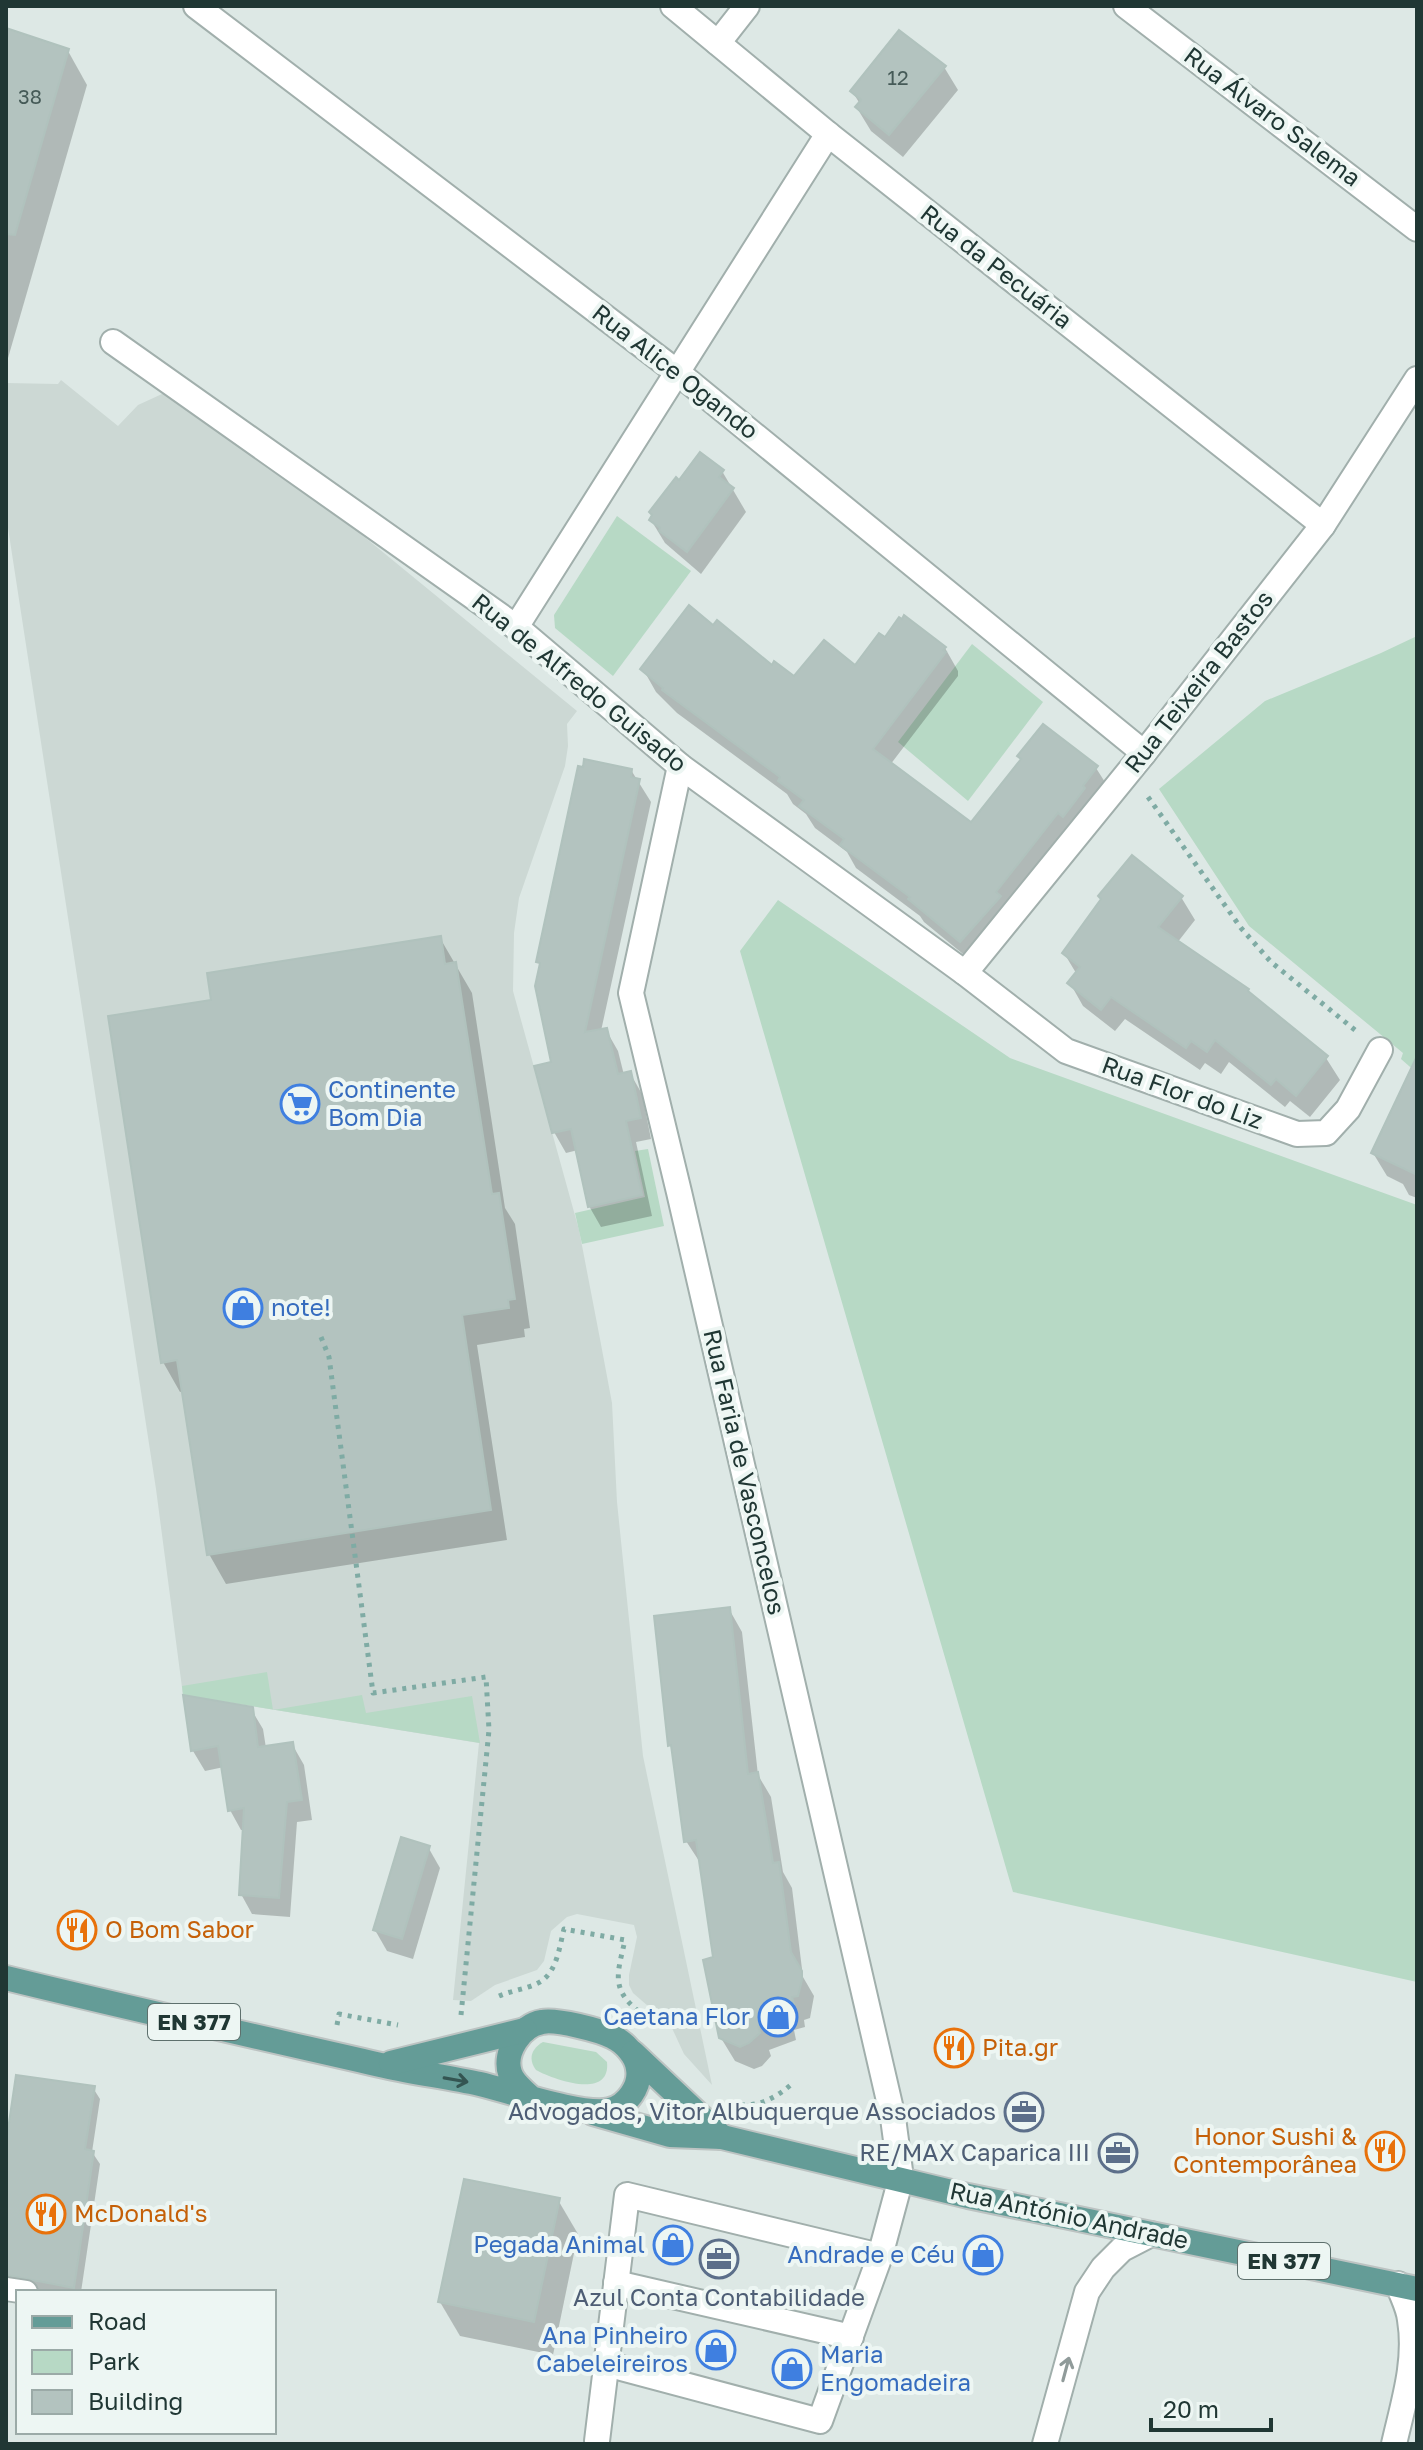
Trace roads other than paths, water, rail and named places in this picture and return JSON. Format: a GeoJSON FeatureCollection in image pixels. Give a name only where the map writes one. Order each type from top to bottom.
{"type":"FeatureCollection","features":[{"type":"Feature","properties":{"kind":"main road","name":"EN 377"},"geometry":{"type":"LineString","coordinates":[[6,1978],[590,2112]]}},
{"type":"Feature","properties":{"kind":"main road","name":"EN 377"},"geometry":{"type":"LineString","coordinates":[[383,2065],[525,2030],[541,2022],[559,2022],[613,2036],[722,2137]]}},
{"type":"Feature","properties":{"kind":"main road"},"geometry":{"type":"LineString","coordinates":[[525,2030],[509,2057],[509,2071],[529,2096]]}},
{"type":"Feature","properties":{"kind":"main road"},"geometry":{"type":"LineString","coordinates":[[590,2112],[612,2110],[627,2100],[637,2084],[639,2068],[630,2050]]}},
{"type":"Feature","properties":{"kind":"main road","name":"Rua António Andrade"},"geometry":{"type":"LineString","coordinates":[[590,2112],[670,2135],[722,2137],[982,2199],[1408,2287]]}},
{"type":"Feature","properties":{"kind":"street","name":"Rua Alice Ogando"},"geometry":{"type":"LineString","coordinates":[[196,6],[677,372],[1144,753]]}},
{"type":"Feature","properties":{"kind":"street","name":"Rua da Pecuária"},"geometry":{"type":"LineString","coordinates":[[673,6],[828,134],[1323,525]]}},
{"type":"Feature","properties":{"kind":"street"},"geometry":{"type":"LineString","coordinates":[[718,43],[747,6]]}},
{"type":"Feature","properties":{"kind":"street","name":"Rua Álvaro Salema"},"geometry":{"type":"LineString","coordinates":[[1126,6],[1417,229]]}},
{"type":"Feature","properties":{"kind":"street"},"geometry":{"type":"LineString","coordinates":[[516,627],[828,134]]}},
{"type":"Feature","properties":{"kind":"street","name":"Rua de Alfredo Guisado"},"geometry":{"type":"LineString","coordinates":[[113,342],[516,627],[680,766],[965,973]]}},
{"type":"Feature","properties":{"kind":"street","name":"Rua Teixeira Bastos"},"geometry":{"type":"LineString","coordinates":[[965,973],[1144,753],[1323,525],[1417,379]]}},
{"type":"Feature","properties":{"kind":"street","name":"Rua Faria de Vasconcelos"},"geometry":{"type":"LineString","coordinates":[[680,766],[631,993],[893,2118],[901,2178]]}},
{"type":"Feature","properties":{"kind":"street","name":"Rua Flor do Liz"},"geometry":{"type":"LineString","coordinates":[[965,973],[1066,1051],[1297,1134],[1326,1133],[1348,1109],[1380,1050]]}},
{"type":"Feature","properties":{"kind":"street"},"geometry":{"type":"LineString","coordinates":[[606,2364],[820,2421],[880,2256],[901,2178]]}},
{"type":"Feature","properties":{"kind":"street"},"geometry":{"type":"LineString","coordinates":[[597,2441],[627,2195],[880,2256]]}},
{"type":"Feature","properties":{"kind":"street"},"geometry":{"type":"LineString","coordinates":[[1045,2444],[1087,2292],[1103,2268],[1122,2249],[1151,2234]]}},
{"type":"Feature","properties":{"kind":"street"},"geometry":{"type":"LineString","coordinates":[[616,2283],[851,2337]]}},
{"type":"Feature","properties":{"kind":"street"},"geometry":{"type":"LineString","coordinates":[[1394,2444],[1410,2369],[1412,2343],[1408,2287]]}},
{"type":"Feature","properties":{"kind":"place","name":"Continente Bom Dia"},"geometry":{"type":"Point","coordinates":[300,1104]}},
{"type":"Feature","properties":{"kind":"place","name":"note!"},"geometry":{"type":"Point","coordinates":[243,1308]}},
{"type":"Feature","properties":{"kind":"place","name":"O Bom Sabor"},"geometry":{"type":"Point","coordinates":[77,1930]}},
{"type":"Feature","properties":{"kind":"place","name":"Caetana Flor"},"geometry":{"type":"Point","coordinates":[778,2017]}},
{"type":"Feature","properties":{"kind":"place","name":"Pita.gr"},"geometry":{"type":"Point","coordinates":[954,2048]}},
{"type":"Feature","properties":{"kind":"place","name":"Advogados, Vitor Albuquerque Associados"},"geometry":{"type":"Point","coordinates":[1024,2112]}},
{"type":"Feature","properties":{"kind":"place","name":"Honor Sushi & Contemporânea"},"geometry":{"type":"Point","coordinates":[1385,2151]}},
{"type":"Feature","properties":{"kind":"place","name":"RE/MAX Caparica III"},"geometry":{"type":"Point","coordinates":[1118,2153]}},
{"type":"Feature","properties":{"kind":"place","name":"McDonald's"},"geometry":{"type":"Point","coordinates":[46,2214]}},
{"type":"Feature","properties":{"kind":"place","name":"Pegada Animal"},"geometry":{"type":"Point","coordinates":[673,2245]}},
{"type":"Feature","properties":{"kind":"place","name":"Andrade e Céu"},"geometry":{"type":"Point","coordinates":[983,2255]}},
{"type":"Feature","properties":{"kind":"place","name":"Azul Conta Contabilidade"},"geometry":{"type":"Point","coordinates":[719,2259]}},
{"type":"Feature","properties":{"kind":"place","name":"Ana Pinheiro Cabeleireiros"},"geometry":{"type":"Point","coordinates":[716,2350]}},
{"type":"Feature","properties":{"kind":"place","name":"Maria Engomadeira"},"geometry":{"type":"Point","coordinates":[792,2369]}}]}
